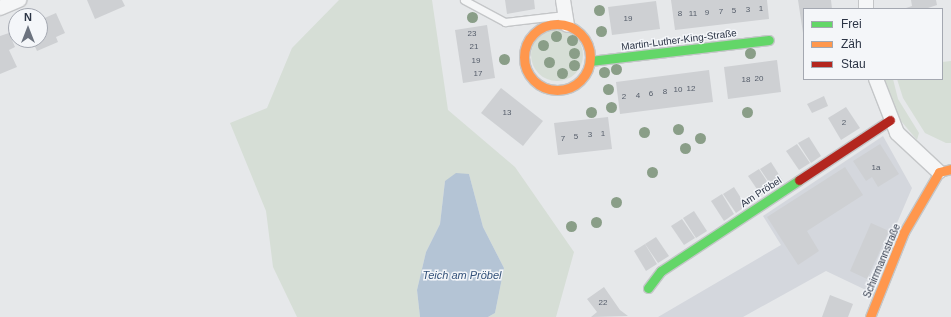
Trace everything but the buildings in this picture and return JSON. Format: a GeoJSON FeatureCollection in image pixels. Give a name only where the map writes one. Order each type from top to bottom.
{"type":"FeatureCollection","features":[{"type":"Feature","properties":{"kind":"street"},"geometry":{"type":"LineString","coordinates":[[0,8],[19,0]]}},
{"type":"Feature","properties":{"kind":"street"},"geometry":{"type":"LineString","coordinates":[[563,0],[566,20],[583,35],[590,61],[580,81],[560,90],[539,85],[530,77],[523,56],[531,36],[547,25],[566,20]]}},
{"type":"Feature","properties":{"kind":"street","name":"Martin-Luther-King-Straße"},"geometry":{"type":"LineString","coordinates":[[590,61],[770,40]]}},
{"type":"Feature","properties":{"kind":"street"},"geometry":{"type":"LineString","coordinates":[[876,80],[890,120],[906,143],[945,171]]}},
{"type":"Feature","properties":{"kind":"street","name":"Am Pröbel"},"geometry":{"type":"LineString","coordinates":[[648,288],[661,271],[890,120]]}},
{"type":"Feature","properties":{"kind":"street","name":"Schirrmannstraße"},"geometry":{"type":"LineString","coordinates":[[870,317],[904,232],[945,171]]}},
{"type":"Feature","properties":{"kind":"lane"},"geometry":{"type":"LineString","coordinates":[[464,0],[505,22],[566,20]]}},
{"type":"Feature","properties":{"kind":"shaded area"},"geometry":{"type":"Polygon","coordinates":[[[339,0],[432,0],[448,110],[515,167],[574,252],[556,317],[488,317],[495,313],[504,268],[483,227],[469,174],[445,181],[440,224],[426,252],[417,290],[420,317],[297,317],[273,267],[266,211],[230,123],[267,108],[292,48],[339,0]]]}},
{"type":"Feature","properties":{"kind":"shaded area"},"geometry":{"type":"Polygon","coordinates":[[[557,29],[571,33],[579,41],[583,55],[579,69],[571,77],[557,81],[543,77],[535,69],[531,55],[535,41],[543,33],[557,29]]]}},
{"type":"Feature","properties":{"kind":"shaded area"},"geometry":{"type":"Polygon","coordinates":[[[951,61],[951,143],[946,143],[925,133],[903,98],[897,80],[943,80],[943,62],[951,61]]]}},
{"type":"Feature","properties":{"kind":"shaded area"},"geometry":{"type":"Polygon","coordinates":[[[882,80],[893,80],[898,99],[919,133],[917,140],[896,115],[882,80]]]}},
{"type":"Feature","properties":{"kind":"shaded area"},"geometry":{"type":"Polygon","coordinates":[[[883,136],[912,188],[868,291],[826,271],[743,317],[658,317],[781,245],[763,216],[883,136]]]}},
{"type":"Feature","properties":{"kind":"water","name":"Teich am Pröbel"},"geometry":{"type":"Polygon","coordinates":[[[456,173],[469,174],[483,227],[504,268],[495,313],[488,317],[420,317],[417,290],[426,252],[440,224],[445,181],[456,173]]]}},
{"type":"Feature","properties":{"kind":"traffic: fast"},"geometry":{"type":"LineString","coordinates":[[590,61],[769,40]]}},
{"type":"Feature","properties":{"kind":"traffic: fast"},"geometry":{"type":"LineString","coordinates":[[648,288],[661,271],[799,180]]}},
{"type":"Feature","properties":{"kind":"traffic: slow"},"geometry":{"type":"LineString","coordinates":[[550,24],[564,24],[576,29],[585,38],[590,50],[590,57],[588,70],[581,81],[564,90],[550,90],[538,85],[529,76],[524,64],[524,50],[529,38],[538,29],[550,24]]}},
{"type":"Feature","properties":{"kind":"traffic: slow"},"geometry":{"type":"LineString","coordinates":[[870,317],[904,232],[939,172],[951,169]]}},
{"type":"Feature","properties":{"kind":"traffic: jam"},"geometry":{"type":"LineString","coordinates":[[799,180],[890,120]]}}]}
